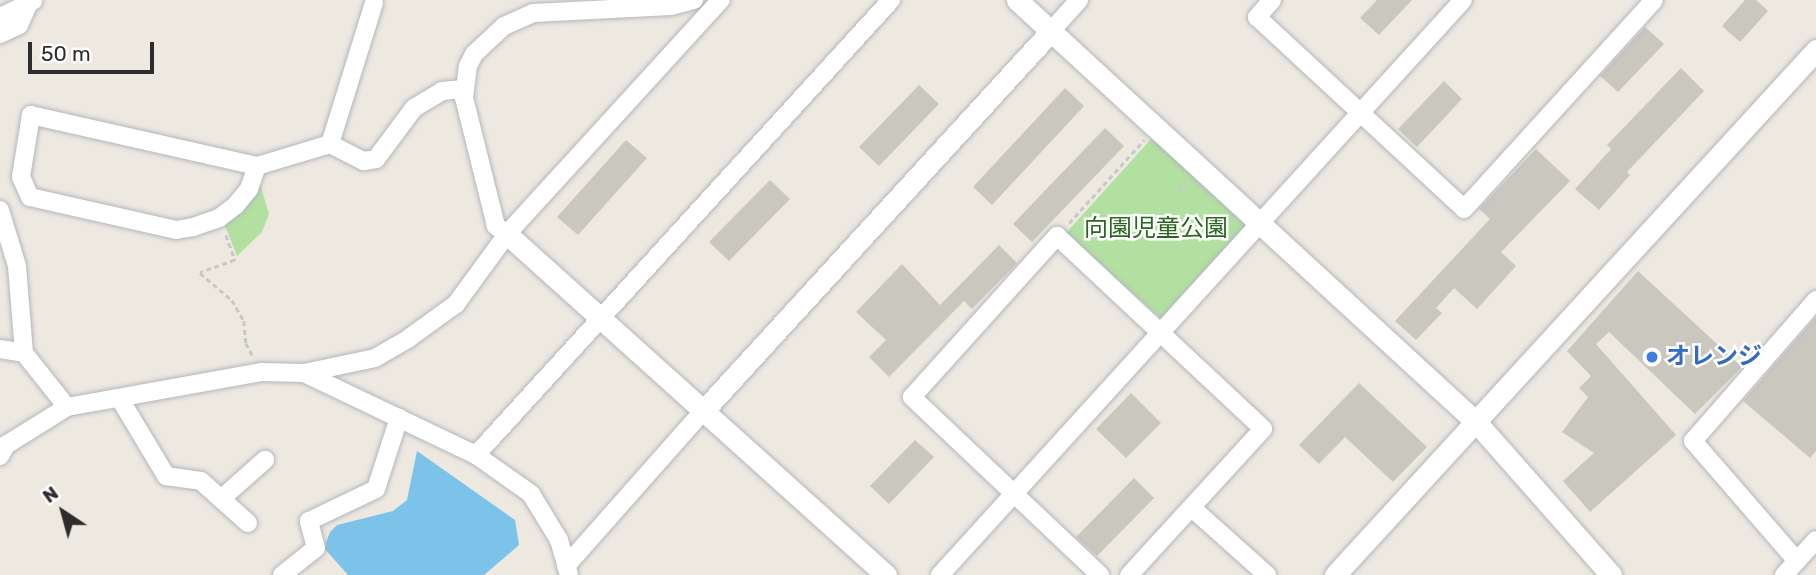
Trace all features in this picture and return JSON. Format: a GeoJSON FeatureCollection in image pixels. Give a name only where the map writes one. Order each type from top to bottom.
{"type":"FeatureCollection","features":[{"type":"Feature","properties":{"kind":"street"},"geometry":{"type":"LineString","coordinates":[[694,0],[671,6],[533,13],[516,20],[474,54],[464,89],[496,226],[886,575]]}},
{"type":"Feature","properties":{"kind":"street"},"geometry":{"type":"LineString","coordinates":[[0,456],[6,445],[67,407],[261,372],[304,373],[375,358],[409,338],[456,304],[507,234],[721,0]]}},
{"type":"Feature","properties":{"kind":"street"},"geometry":{"type":"LineString","coordinates":[[476,455],[891,0]]}},
{"type":"Feature","properties":{"kind":"street"},"geometry":{"type":"LineString","coordinates":[[1017,0],[1477,422],[1611,575]]}},
{"type":"Feature","properties":{"kind":"street"},"geometry":{"type":"LineString","coordinates":[[567,570],[704,410],[1079,0]]}},
{"type":"Feature","properties":{"kind":"street"},"geometry":{"type":"LineString","coordinates":[[1272,0],[1257,17],[1464,209],[1654,0]]}},
{"type":"Feature","properties":{"kind":"street"},"geometry":{"type":"LineString","coordinates":[[940,575],[1463,0]]}},
{"type":"Feature","properties":{"kind":"street"},"geometry":{"type":"LineString","coordinates":[[0,17],[33,2]]}},
{"type":"Feature","properties":{"kind":"street"},"geometry":{"type":"LineString","coordinates":[[0,34],[19,25],[33,2]]}},
{"type":"Feature","properties":{"kind":"street"},"geometry":{"type":"LineString","coordinates":[[330,144],[374,3]]}},
{"type":"Feature","properties":{"kind":"street"},"geometry":{"type":"LineString","coordinates":[[1335,575],[1816,50]]}},
{"type":"Feature","properties":{"kind":"street"},"geometry":{"type":"LineString","coordinates":[[257,166],[249,189],[219,218],[176,230],[30,197],[21,177],[31,116],[257,166],[330,144],[364,161],[376,159],[414,108],[442,91],[464,89]]}},
{"type":"Feature","properties":{"kind":"street"},"geometry":{"type":"LineString","coordinates":[[0,210],[17,267],[24,353],[67,407]]}},
{"type":"Feature","properties":{"kind":"street"},"geometry":{"type":"LineString","coordinates":[[1100,575],[912,397],[1057,236],[1162,331],[1263,429],[1129,575]]}},
{"type":"Feature","properties":{"kind":"street"},"geometry":{"type":"LineString","coordinates":[[1797,561],[1693,441],[1816,300]]}},
{"type":"Feature","properties":{"kind":"street"},"geometry":{"type":"LineString","coordinates":[[0,349],[24,353]]}},
{"type":"Feature","properties":{"kind":"street"},"geometry":{"type":"LineString","coordinates":[[304,373],[476,455],[531,494],[554,530],[567,570]]}},
{"type":"Feature","properties":{"kind":"street"},"geometry":{"type":"LineString","coordinates":[[120,399],[166,477],[201,481],[248,523]]}},
{"type":"Feature","properties":{"kind":"street"},"geometry":{"type":"LineString","coordinates":[[282,575],[316,548],[309,520],[376,489],[399,418]]}},
{"type":"Feature","properties":{"kind":"street"},"geometry":{"type":"LineString","coordinates":[[221,499],[265,460]]}},
{"type":"Feature","properties":{"kind":"street"},"geometry":{"type":"LineString","coordinates":[[1192,508],[1267,575]]}},
{"type":"Feature","properties":{"kind":"street"},"geometry":{"type":"LineString","coordinates":[[1784,575],[1816,540]]}},
{"type":"Feature","properties":{"kind":"path"},"geometry":{"type":"LineString","coordinates":[[1057,236],[1156,127]]}},
{"type":"Feature","properties":{"kind":"path"},"geometry":{"type":"LineString","coordinates":[[219,218],[235,260],[200,273],[232,300],[244,321],[246,343],[261,372]]}},
{"type":"Feature","properties":{"kind":"green space","name":"向園児童公園"},"geometry":{"type":"Polygon","coordinates":[[[1152,138],[1247,224],[1162,319],[1065,234],[1152,138]]]}},
{"type":"Feature","properties":{"kind":"green space"},"geometry":{"type":"Polygon","coordinates":[[[260,184],[269,214],[262,232],[237,256],[224,223],[241,213],[260,184]]]}},
{"type":"Feature","properties":{"kind":"water"},"geometry":{"type":"Polygon","coordinates":[[[417,451],[515,520],[519,545],[484,575],[348,575],[324,548],[330,532],[337,525],[393,511],[407,500],[417,451]]]}},
{"type":"Feature","properties":{"kind":"building"},"geometry":{"type":"Polygon","coordinates":[[[1377,0],[1412,0],[1379,35],[1360,18],[1377,0]]]}},
{"type":"Feature","properties":{"kind":"building"},"geometry":{"type":"Polygon","coordinates":[[[1745,0],[1756,0],[1768,11],[1740,42],[1722,26],[1745,0]]]}},
{"type":"Feature","properties":{"kind":"building"},"geometry":{"type":"Polygon","coordinates":[[[1645,27],[1664,44],[1618,92],[1600,76],[1645,27]]]}},
{"type":"Feature","properties":{"kind":"building"},"geometry":{"type":"Polygon","coordinates":[[[1681,68],[1704,91],[1627,172],[1630,175],[1599,210],[1575,189],[1611,149],[1607,145],[1681,68]]]}},
{"type":"Feature","properties":{"kind":"building"},"geometry":{"type":"Polygon","coordinates":[[[1444,81],[1462,99],[1417,147],[1398,129],[1444,81]]]}},
{"type":"Feature","properties":{"kind":"building"},"geometry":{"type":"Polygon","coordinates":[[[919,85],[939,104],[879,166],[859,147],[919,85]]]}},
{"type":"Feature","properties":{"kind":"building"},"geometry":{"type":"Polygon","coordinates":[[[1065,88],[1084,106],[992,205],[973,187],[1065,88]]]}},
{"type":"Feature","properties":{"kind":"building"},"geometry":{"type":"Polygon","coordinates":[[[1105,128],[1124,146],[1032,242],[1013,224],[1105,128]]]}},
{"type":"Feature","properties":{"kind":"building"},"geometry":{"type":"Polygon","coordinates":[[[626,140],[647,158],[578,235],[557,217],[626,140]]]}},
{"type":"Feature","properties":{"kind":"building"},"geometry":{"type":"Polygon","coordinates":[[[1536,149],[1570,181],[1501,252],[1516,266],[1477,309],[1454,288],[1436,308],[1442,313],[1416,340],[1395,321],[1490,219],[1479,209],[1536,149]]]}},
{"type":"Feature","properties":{"kind":"building"},"geometry":{"type":"Polygon","coordinates":[[[770,180],[790,199],[729,261],[709,242],[770,180]]]}},
{"type":"Feature","properties":{"kind":"building"},"geometry":{"type":"Polygon","coordinates":[[[999,245],[1017,263],[972,309],[964,301],[889,377],[869,357],[886,340],[856,312],[902,264],[940,305],[999,245]]]}},
{"type":"Feature","properties":{"kind":"building","name":"オレンジ"},"geometry":{"type":"Polygon","coordinates":[[[1638,271],[1742,367],[1695,414],[1609,332],[1596,344],[1676,435],[1590,512],[1563,481],[1594,453],[1562,432],[1588,397],[1579,388],[1591,376],[1567,351],[1638,271]]]}},
{"type":"Feature","properties":{"kind":"building"},"geometry":{"type":"Polygon","coordinates":[[[1816,317],[1816,451],[1810,458],[1743,401],[1816,317]]]}},
{"type":"Feature","properties":{"kind":"building"},"geometry":{"type":"Polygon","coordinates":[[[1359,383],[1427,447],[1393,482],[1345,437],[1319,464],[1299,445],[1359,383]]]}},
{"type":"Feature","properties":{"kind":"building"},"geometry":{"type":"Polygon","coordinates":[[[1131,393],[1161,423],[1126,458],[1096,429],[1131,393]]]}},
{"type":"Feature","properties":{"kind":"building"},"geometry":{"type":"Polygon","coordinates":[[[915,440],[934,457],[889,504],[870,486],[915,440]]]}},
{"type":"Feature","properties":{"kind":"building"},"geometry":{"type":"Polygon","coordinates":[[[1134,478],[1154,498],[1097,556],[1076,537],[1134,478]]]}},
{"type":"Feature","properties":{"kind":"place","name":"オレンジ"},"geometry":{"type":"Point","coordinates":[1652,357]}}]}
